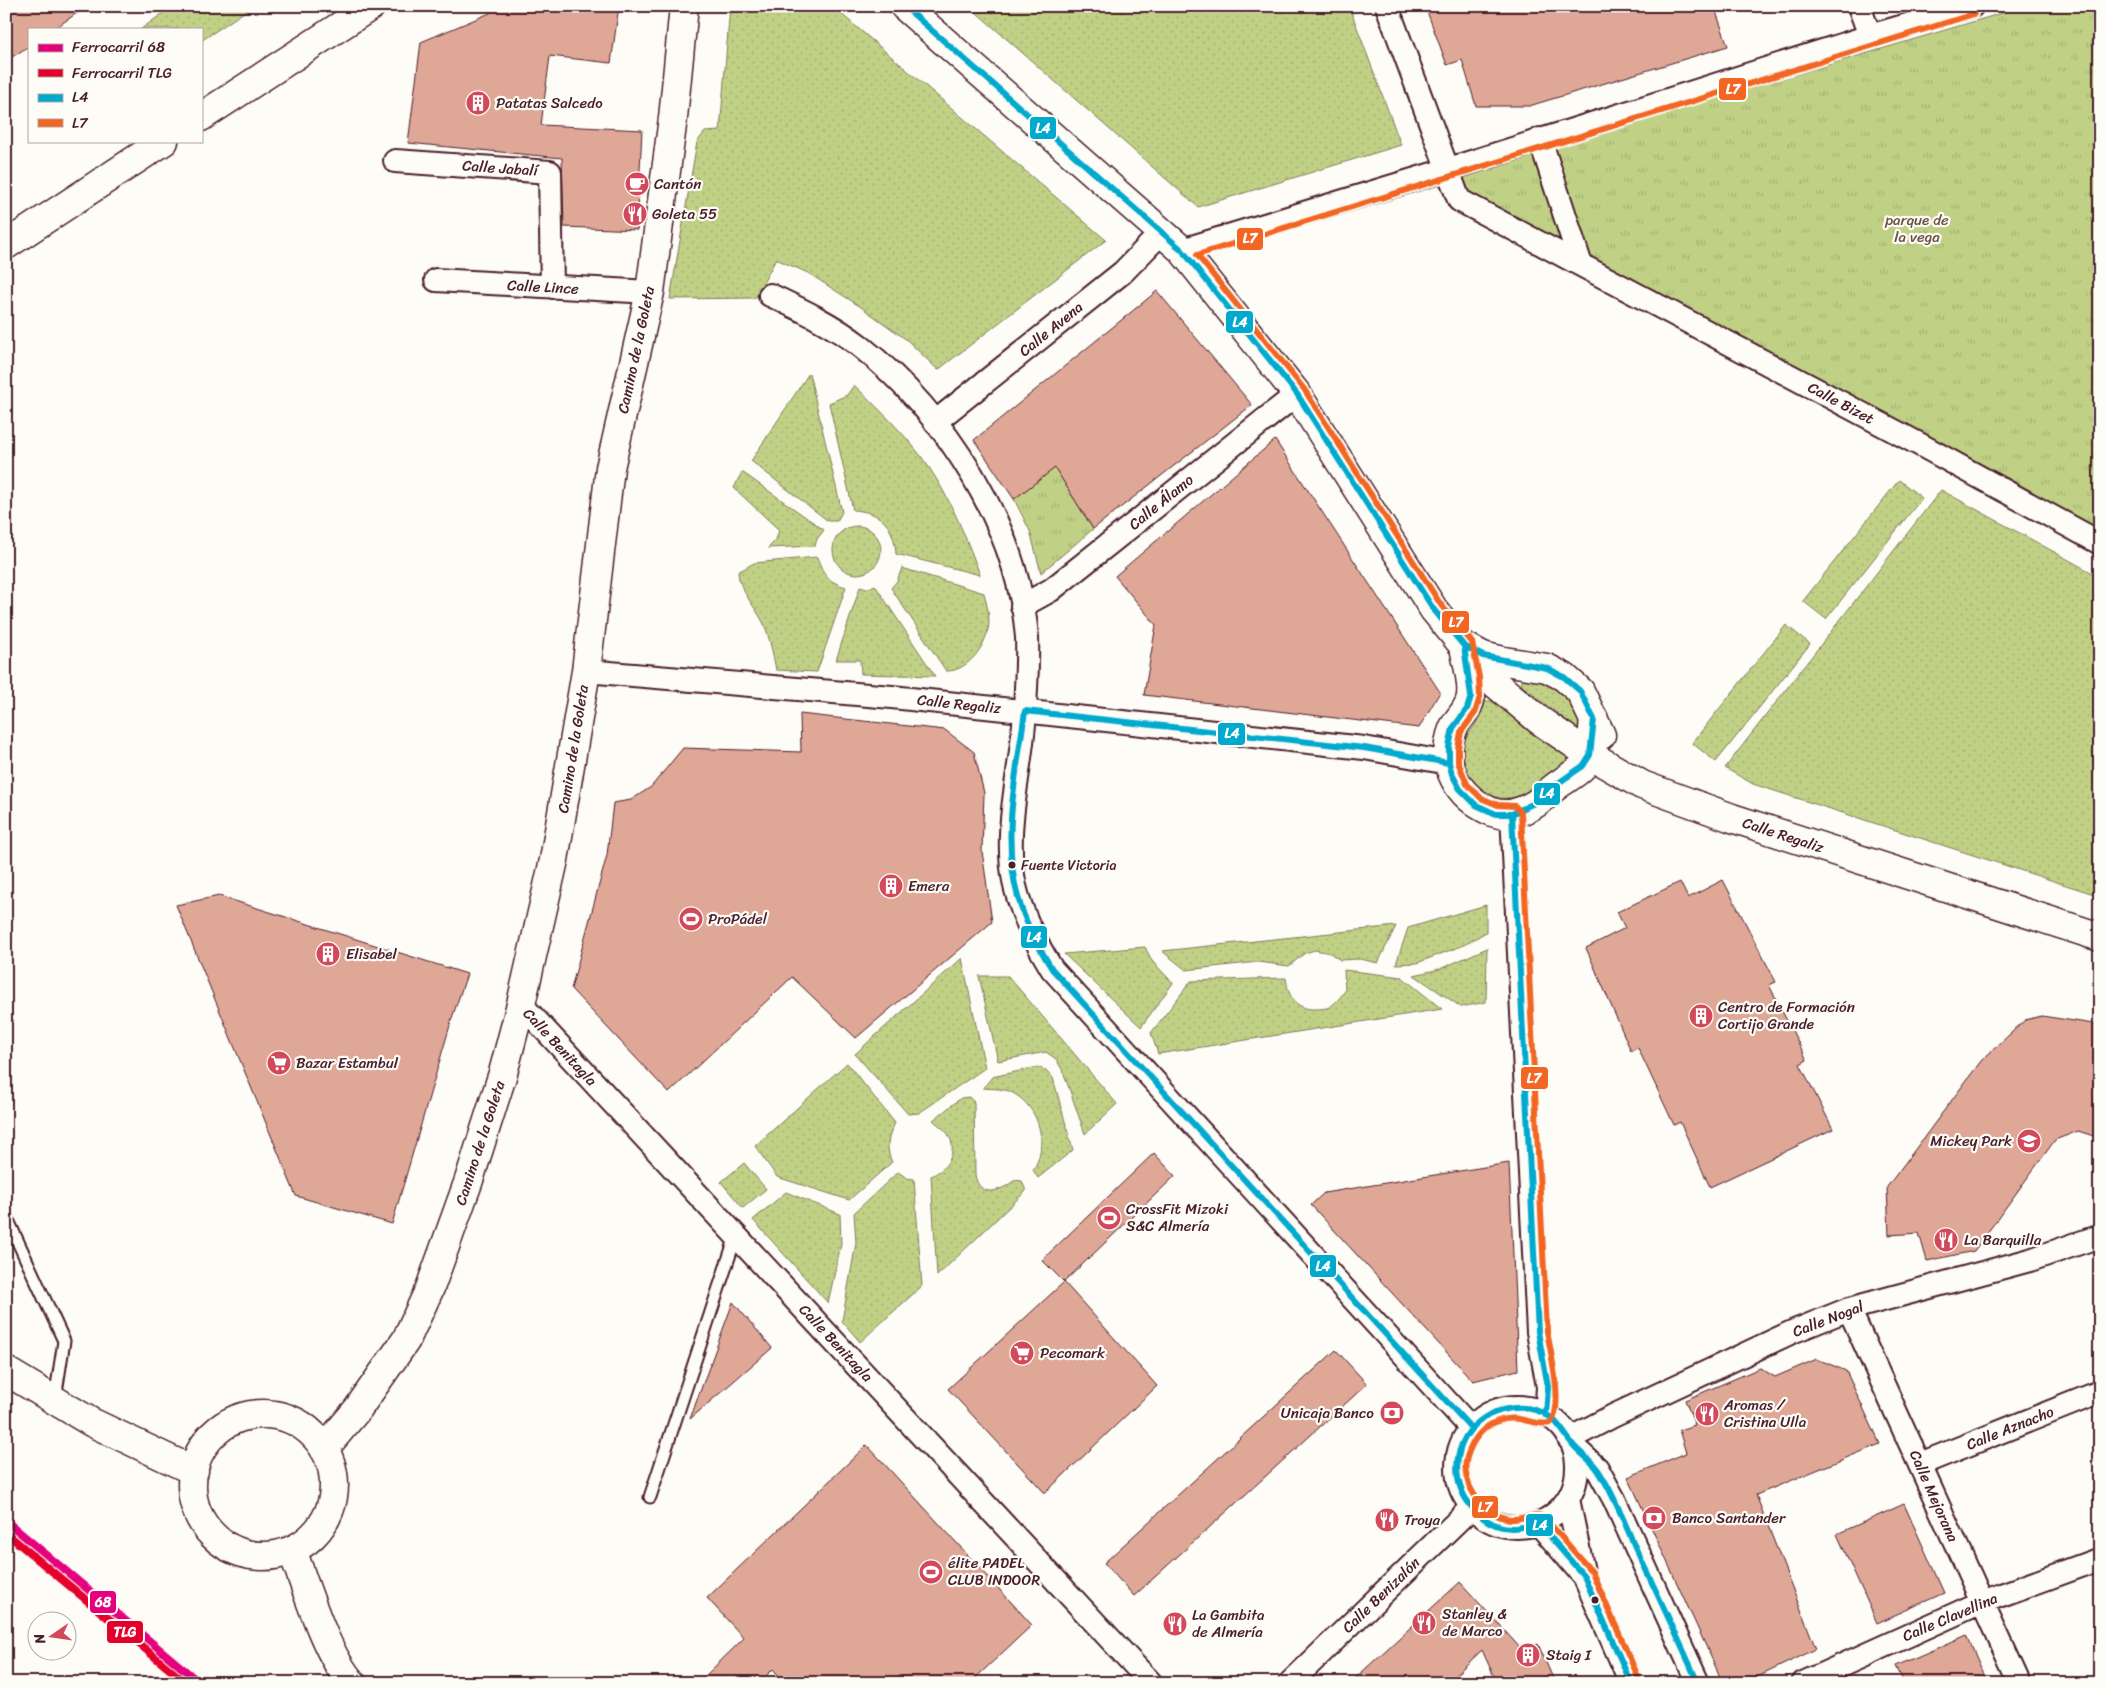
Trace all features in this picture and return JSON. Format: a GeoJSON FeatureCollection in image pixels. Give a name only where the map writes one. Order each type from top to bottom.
{"type":"FeatureCollection","features":[{"type":"Feature","properties":{"kind":"main road"},"geometry":{"type":"LineString","coordinates":[[202,116],[371,6]]}},
{"type":"Feature","properties":{"kind":"main road","name":"Camino de la Goleta"},"geometry":{"type":"LineString","coordinates":[[324,1448],[357,1410],[406,1340],[430,1288],[503,1073],[554,860],[586,670],[610,468],[650,292],[673,118],[684,6]]}},
{"type":"Feature","properties":{"kind":"main road","name":"Calle Regaliz"},"geometry":{"type":"LineString","coordinates":[[904,6],[1182,250],[1297,394],[1434,610],[1492,681],[1539,720],[1590,755],[1642,785],[1732,818],[2100,937]]}},
{"type":"Feature","properties":{"kind":"main road"},"geometry":{"type":"LineString","coordinates":[[6,244],[162,142]]}},
{"type":"Feature","properties":{"kind":"main road"},"geometry":{"type":"LineString","coordinates":[[1464,646],[1483,656],[1547,668],[1564,677],[1580,691],[1622,774],[1585,773],[1570,775]]}},
{"type":"Feature","properties":{"kind":"main road"},"geometry":{"type":"LineString","coordinates":[[1464,646],[1470,679],[1471,696],[1468,709]]}},
{"type":"Feature","properties":{"kind":"main road"},"geometry":{"type":"LineString","coordinates":[[1518,664],[1503,669],[1454,728],[1449,748],[1449,763],[1452,774],[1460,789],[1476,805],[1496,814],[1512,814],[1542,799],[1554,786],[1583,766],[1590,755],[1594,719]]}},
{"type":"Feature","properties":{"kind":"main road"},"geometry":{"type":"LineString","coordinates":[[6,1371],[91,1422],[194,1472]]}},
{"type":"Feature","properties":{"kind":"main road"},"geometry":{"type":"LineString","coordinates":[[268,1414],[284,1417],[300,1424],[314,1435],[324,1448],[331,1464],[334,1481],[330,1506],[319,1529],[307,1541],[292,1550],[276,1555],[258,1556],[242,1552],[226,1545],[213,1535],[202,1521],[194,1497],[194,1472],[199,1455],[208,1440],[220,1428],[234,1420],[251,1415],[268,1414]]}},
{"type":"Feature","properties":{"kind":"main road"},"geometry":{"type":"LineString","coordinates":[[292,1550],[328,1645],[348,1679]]}},
{"type":"Feature","properties":{"kind":"street","name":"Calle Bizet"},"geometry":{"type":"LineString","coordinates":[[1387,6],[1459,200],[1919,444],[2100,544]]}},
{"type":"Feature","properties":{"kind":"street"},"geometry":{"type":"LineString","coordinates":[[1859,6],[1870,36]]}},
{"type":"Feature","properties":{"kind":"street"},"geometry":{"type":"LineString","coordinates":[[1182,250],[1972,6]]}},
{"type":"Feature","properties":{"kind":"street"},"geometry":{"type":"LineString","coordinates":[[1540,139],[1581,265]]}},
{"type":"Feature","properties":{"kind":"street","name":"Calle Jabalí"},"geometry":{"type":"LineString","coordinates":[[394,161],[550,172],[552,288]]}},
{"type":"Feature","properties":{"kind":"street","name":"Calle Avena"},"geometry":{"type":"LineString","coordinates":[[935,422],[1122,272],[1162,232]]}},
{"type":"Feature","properties":{"kind":"street","name":"Calle Lince"},"geometry":{"type":"LineString","coordinates":[[436,280],[650,292]]}},
{"type":"Feature","properties":{"kind":"street"},"geometry":{"type":"LineString","coordinates":[[770,295],[816,316],[860,346],[904,386],[935,422],[960,456],[988,503],[1011,557],[1027,638],[1025,711],[1011,840],[1015,886],[1032,937],[1052,969],[1471,1428]]}},
{"type":"Feature","properties":{"kind":"street","name":"Calle Álamo"},"geometry":{"type":"LineString","coordinates":[[1022,606],[1051,590],[1297,394]]}},
{"type":"Feature","properties":{"kind":"street","name":"Calle Regaliz"},"geometry":{"type":"LineString","coordinates":[[586,670],[835,691],[1025,711],[1364,748],[1449,763]]}},
{"type":"Feature","properties":{"kind":"street"},"geometry":{"type":"LineString","coordinates":[[1512,814],[1538,1332],[1548,1387],[1546,1415]]}},
{"type":"Feature","properties":{"kind":"street","name":"Calle Benitagla"},"geometry":{"type":"LineString","coordinates":[[520,1004],[1151,1683]]}},
{"type":"Feature","properties":{"kind":"street","name":"Calle Nogal"},"geometry":{"type":"LineString","coordinates":[[1571,1442],[1613,1416],[1792,1332],[1850,1309],[2098,1240]]}},
{"type":"Feature","properties":{"kind":"street","name":"Calle Mejorana"},"geometry":{"type":"LineString","coordinates":[[1850,1309],[2019,1683]]}},
{"type":"Feature","properties":{"kind":"street","name":"Calle Aznacho"},"geometry":{"type":"LineString","coordinates":[[1920,1464],[2100,1392]]}},
{"type":"Feature","properties":{"kind":"street"},"geometry":{"type":"LineString","coordinates":[[1571,1442],[1577,1472],[1568,1499],[1560,1510],[1539,1524],[1511,1528],[1496,1524],[1476,1512],[1464,1496],[1458,1482],[1456,1468],[1460,1447],[1471,1428],[1485,1416],[1508,1408],[1533,1409],[1546,1415],[1565,1431],[1571,1442],[1597,1468],[1614,1499],[1698,1683]]}},
{"type":"Feature","properties":{"kind":"street"},"geometry":{"type":"LineString","coordinates":[[1568,1499],[1584,1576],[1631,1683]]}},
{"type":"Feature","properties":{"kind":"street","name":"Calle Benizalón"},"geometry":{"type":"LineString","coordinates":[[1290,1683],[1472,1507]]}},
{"type":"Feature","properties":{"kind":"street"},"geometry":{"type":"LineString","coordinates":[[1539,1524],[1584,1576]]}},
{"type":"Feature","properties":{"kind":"street","name":"Calle Clavellina"},"geometry":{"type":"LineString","coordinates":[[1803,1683],[1982,1602],[2100,1559]]}},
{"type":"Feature","properties":{"kind":"lane"},"geometry":{"type":"LineString","coordinates":[[6,1216],[64,1341],[55,1401]]}},
{"type":"Feature","properties":{"kind":"lane"},"geometry":{"type":"LineString","coordinates":[[650,1497],[736,1236]]}},
{"type":"Feature","properties":{"kind":"green space"},"geometry":{"type":"Polygon","coordinates":[[[173,6],[253,6],[202,40],[202,28],[142,28],[173,6]]]}},
{"type":"Feature","properties":{"kind":"green space"},"geometry":{"type":"Polygon","coordinates":[[[730,6],[832,6],[1106,240],[938,370],[907,340],[861,307],[808,273],[776,259],[755,298],[670,299],[697,142],[705,132],[720,131],[730,6]]]}},
{"type":"Feature","properties":{"kind":"green space"},"geometry":{"type":"Polygon","coordinates":[[[969,6],[1349,6],[1401,145],[1198,207],[969,6]]]}},
{"type":"Feature","properties":{"kind":"green space","name":"parque de la vega"},"geometry":{"type":"Polygon","coordinates":[[[2026,6],[2100,6],[2100,534],[1463,193],[1464,178],[1471,171],[2026,6]]]}},
{"type":"Feature","properties":{"kind":"green space"},"geometry":{"type":"Polygon","coordinates":[[[809,373],[842,512],[837,521],[828,521],[751,461],[809,373]]]}},
{"type":"Feature","properties":{"kind":"green space"},"geometry":{"type":"Polygon","coordinates":[[[854,385],[899,430],[929,467],[944,491],[966,538],[980,575],[896,554],[893,536],[885,522],[872,514],[853,510],[829,403],[847,395],[854,385]]]}},
{"type":"Feature","properties":{"kind":"green space"},"geometry":{"type":"Polygon","coordinates":[[[1055,468],[1093,529],[1041,573],[1030,531],[1014,499],[1055,468]]]}},
{"type":"Feature","properties":{"kind":"green space"},"geometry":{"type":"Polygon","coordinates":[[[742,472],[824,530],[817,539],[815,546],[768,548],[776,540],[779,530],[734,488],[742,472]]]}},
{"type":"Feature","properties":{"kind":"green space"},"geometry":{"type":"Polygon","coordinates":[[[1899,480],[1922,498],[1826,619],[1803,601],[1899,480]]]}},
{"type":"Feature","properties":{"kind":"green space"},"geometry":{"type":"Polygon","coordinates":[[[1941,490],[2100,577],[2100,896],[1753,784],[1725,768],[1941,490]]]}},
{"type":"Feature","properties":{"kind":"green space"},"geometry":{"type":"Polygon","coordinates":[[[857,526],[866,528],[874,533],[879,541],[881,550],[879,559],[874,567],[866,572],[857,574],[848,572],[840,567],[835,559],[833,550],[835,541],[840,533],[848,528],[857,526]]]}},
{"type":"Feature","properties":{"kind":"green space"},"geometry":{"type":"Polygon","coordinates":[[[817,557],[830,580],[846,587],[817,672],[776,670],[770,641],[764,624],[741,586],[738,572],[754,563],[817,557]]]}},
{"type":"Feature","properties":{"kind":"green space"},"geometry":{"type":"Polygon","coordinates":[[[902,568],[984,593],[989,614],[986,638],[976,654],[962,667],[946,671],[891,588],[897,581],[902,568]]]}},
{"type":"Feature","properties":{"kind":"green space"},"geometry":{"type":"Polygon","coordinates":[[[875,585],[935,676],[861,674],[860,660],[836,660],[860,587],[867,589],[875,585]]]}},
{"type":"Feature","properties":{"kind":"green space"},"geometry":{"type":"Polygon","coordinates":[[[1786,625],[1810,644],[1716,762],[1692,743],[1786,625]]]}},
{"type":"Feature","properties":{"kind":"green space"},"geometry":{"type":"Polygon","coordinates":[[[1524,677],[1559,686],[1581,711],[1580,731],[1521,685],[1521,679],[1524,677]]]}},
{"type":"Feature","properties":{"kind":"green space"},"geometry":{"type":"Polygon","coordinates":[[[1486,701],[1495,701],[1527,730],[1568,758],[1566,767],[1548,775],[1534,789],[1518,796],[1499,798],[1480,789],[1466,772],[1461,758],[1461,747],[1477,722],[1486,701]]]}},
{"type":"Feature","properties":{"kind":"green space"},"geometry":{"type":"Polygon","coordinates":[[[1486,905],[1486,932],[1464,945],[1417,963],[1396,964],[1408,928],[1486,905]]]}},
{"type":"Feature","properties":{"kind":"green space"},"geometry":{"type":"Polygon","coordinates":[[[1396,926],[1378,963],[1360,959],[1340,960],[1330,953],[1315,950],[1305,953],[1289,966],[1258,962],[1186,970],[1162,951],[1396,926]]]}},
{"type":"Feature","properties":{"kind":"green space"},"geometry":{"type":"Polygon","coordinates":[[[1145,947],[1152,961],[1173,983],[1141,1027],[1064,954],[1145,947]]]}},
{"type":"Feature","properties":{"kind":"green space"},"geometry":{"type":"Polygon","coordinates":[[[1487,948],[1486,1002],[1461,1007],[1414,975],[1440,969],[1487,948]]]}},
{"type":"Feature","properties":{"kind":"green space"},"geometry":{"type":"Polygon","coordinates":[[[962,958],[985,1068],[919,1113],[908,1114],[855,1054],[962,958]]]}},
{"type":"Feature","properties":{"kind":"green space"},"geometry":{"type":"Polygon","coordinates":[[[1344,970],[1402,977],[1442,1009],[1158,1054],[1151,1033],[1191,981],[1286,978],[1292,999],[1296,1003],[1305,1008],[1321,1009],[1332,1005],[1345,991],[1344,970]]]}},
{"type":"Feature","properties":{"kind":"green space"},"geometry":{"type":"Polygon","coordinates":[[[979,976],[1008,976],[1117,1104],[1085,1134],[1063,1071],[1056,1059],[1046,1052],[998,1061],[979,976]]]}},
{"type":"Feature","properties":{"kind":"green space"},"geometry":{"type":"Polygon","coordinates":[[[847,1063],[895,1123],[888,1142],[892,1162],[849,1200],[777,1177],[755,1146],[847,1063]]]}},
{"type":"Feature","properties":{"kind":"green space"},"geometry":{"type":"Polygon","coordinates":[[[1038,1067],[1047,1071],[1053,1078],[1073,1150],[1038,1178],[1033,1170],[1038,1160],[1041,1139],[1039,1128],[1030,1108],[1010,1091],[983,1088],[992,1077],[1038,1067]]]}},
{"type":"Feature","properties":{"kind":"green space"},"geometry":{"type":"Polygon","coordinates":[[[969,1097],[974,1102],[975,1175],[981,1188],[991,1191],[997,1190],[1015,1180],[1022,1181],[1026,1191],[937,1276],[931,1176],[942,1169],[950,1159],[952,1147],[948,1134],[933,1120],[961,1098],[969,1097]]]}},
{"type":"Feature","properties":{"kind":"green space"},"geometry":{"type":"Polygon","coordinates":[[[744,1163],[766,1189],[743,1208],[721,1182],[744,1163]]]}},
{"type":"Feature","properties":{"kind":"green space"},"geometry":{"type":"Polygon","coordinates":[[[898,1172],[907,1178],[914,1179],[922,1286],[860,1342],[842,1321],[856,1243],[854,1213],[898,1172]]]}},
{"type":"Feature","properties":{"kind":"green space"},"geometry":{"type":"Polygon","coordinates":[[[786,1192],[840,1214],[841,1244],[828,1303],[753,1220],[786,1192]]]}},
{"type":"Feature","properties":{"kind":"building"},"geometry":{"type":"Polygon","coordinates":[[[6,6],[87,6],[55,28],[28,28],[28,47],[6,61],[6,6]]]}},
{"type":"Feature","properties":{"kind":"building","name":"Patatas Salcedo"},"geometry":{"type":"Polygon","coordinates":[[[492,6],[619,6],[611,63],[550,56],[541,125],[642,130],[637,230],[564,227],[562,158],[408,143],[421,42],[490,13],[492,6]]]}},
{"type":"Feature","properties":{"kind":"building"},"geometry":{"type":"Polygon","coordinates":[[[1425,6],[1714,6],[1728,46],[1529,106],[1476,106],[1462,60],[1447,65],[1425,6]]]}},
{"type":"Feature","properties":{"kind":"building"},"geometry":{"type":"Polygon","coordinates":[[[1157,291],[1252,405],[1093,529],[1055,468],[1014,499],[974,440],[1157,291]]]}},
{"type":"Feature","properties":{"kind":"building"},"geometry":{"type":"Polygon","coordinates":[[[1275,440],[1440,692],[1419,728],[1144,695],[1156,625],[1115,576],[1275,440]]]}},
{"type":"Feature","properties":{"kind":"building"},"geometry":{"type":"Polygon","coordinates":[[[800,714],[945,730],[974,752],[984,793],[982,851],[992,922],[856,1038],[792,977],[669,1093],[571,989],[607,855],[613,803],[631,800],[651,787],[683,748],[801,752],[800,714]]]}},
{"type":"Feature","properties":{"kind":"building","name":"Centro de Formación Cortijo Grande"},"geometry":{"type":"Polygon","coordinates":[[[1723,880],[1776,982],[1769,985],[1807,1060],[1800,1064],[1833,1129],[1710,1187],[1680,1122],[1674,1125],[1638,1048],[1631,1051],[1586,948],[1625,928],[1617,912],[1680,882],[1688,898],[1723,880]]]}},
{"type":"Feature","properties":{"kind":"building"},"geometry":{"type":"Polygon","coordinates":[[[219,896],[467,974],[453,1015],[392,1224],[296,1196],[176,905],[219,896]]]}},
{"type":"Feature","properties":{"kind":"building"},"geometry":{"type":"Polygon","coordinates":[[[2042,1016],[2100,1025],[2100,1138],[2078,1131],[2055,1140],[1974,1251],[1927,1261],[1919,1233],[1889,1235],[1887,1187],[1981,1061],[2025,1020],[2042,1016]]]}},
{"type":"Feature","properties":{"kind":"building","name":"CrossFit Mizoki S&C Almería"},"geometry":{"type":"Polygon","coordinates":[[[1154,1153],[1175,1176],[1064,1282],[1042,1260],[1154,1153]]]}},
{"type":"Feature","properties":{"kind":"building"},"geometry":{"type":"Polygon","coordinates":[[[1509,1163],[1518,1370],[1473,1381],[1311,1205],[1324,1193],[1509,1163]]]}},
{"type":"Feature","properties":{"kind":"building"},"geometry":{"type":"Polygon","coordinates":[[[1064,1282],[1157,1386],[1045,1493],[948,1389],[1064,1282]]]}},
{"type":"Feature","properties":{"kind":"building"},"geometry":{"type":"Polygon","coordinates":[[[733,1302],[772,1348],[690,1419],[733,1302]]]}},
{"type":"Feature","properties":{"kind":"building"},"geometry":{"type":"Polygon","coordinates":[[[1336,1350],[1367,1384],[1134,1596],[1104,1563],[1336,1350]]]}},
{"type":"Feature","properties":{"kind":"building"},"geometry":{"type":"Polygon","coordinates":[[[1817,1359],[1846,1371],[1880,1444],[1756,1495],[1816,1649],[1745,1683],[1723,1683],[1628,1477],[1686,1453],[1679,1430],[1695,1425],[1685,1400],[1760,1368],[1775,1377],[1817,1359]]]}},
{"type":"Feature","properties":{"kind":"building"},"geometry":{"type":"Polygon","coordinates":[[[867,1445],[1032,1625],[970,1683],[785,1683],[773,1669],[759,1683],[698,1683],[744,1638],[707,1598],[867,1445]]]}},
{"type":"Feature","properties":{"kind":"building"},"geometry":{"type":"Polygon","coordinates":[[[1904,1504],[1944,1593],[1877,1623],[1837,1534],[1904,1504]]]}},
{"type":"Feature","properties":{"kind":"building"},"geometry":{"type":"Polygon","coordinates":[[[1460,1582],[1523,1651],[1538,1644],[1555,1683],[1497,1683],[1482,1650],[1447,1683],[1350,1683],[1460,1582]]]}},
{"type":"Feature","properties":{"kind":"building"},"geometry":{"type":"Polygon","coordinates":[[[1967,1635],[1988,1683],[1904,1683],[1896,1666],[1967,1635]]]}},
{"type":"Feature","properties":{"kind":"rail line","name":"68"},"geometry":{"type":"LineString","coordinates":[[6,1521],[200,1683]]}},
{"type":"Feature","properties":{"kind":"rail line","name":"TLG"},"geometry":{"type":"LineString","coordinates":[[6,1533],[186,1683]]}},
{"type":"Feature","properties":{"kind":"transit line","name":"L4"},"geometry":{"type":"LineString","coordinates":[[904,6],[1182,250]]}},
{"type":"Feature","properties":{"kind":"transit line","name":"L4"},"geometry":{"type":"LineString","coordinates":[[904,6],[1182,250]]}},
{"type":"Feature","properties":{"kind":"transit line","name":"L7"},"geometry":{"type":"LineString","coordinates":[[1639,1679],[1592,1572],[1544,1517],[1536,1515],[1511,1519],[1501,1517],[1483,1505],[1470,1488],[1465,1467],[1472,1445],[1487,1427],[1498,1421],[1513,1418],[1545,1424],[1550,1423],[1554,1416],[1556,1405],[1555,1379],[1547,1331],[1521,813],[1515,806],[1498,805],[1481,798],[1467,784],[1458,762],[1461,732],[1475,713],[1480,697],[1479,677],[1472,642],[1441,605],[1304,389],[1197,255],[1974,14]]}},
{"type":"Feature","properties":{"kind":"transit line","name":"L4"},"geometry":{"type":"LineString","coordinates":[[1182,250],[1297,394]]}},
{"type":"Feature","properties":{"kind":"transit line","name":"L4"},"geometry":{"type":"LineString","coordinates":[[1297,394],[1434,610]]}},
{"type":"Feature","properties":{"kind":"transit line","name":"L4"},"geometry":{"type":"LineString","coordinates":[[1297,394],[1434,610]]}},
{"type":"Feature","properties":{"kind":"transit line","name":"L4"},"geometry":{"type":"LineString","coordinates":[[1434,610],[1464,646]]}},
{"type":"Feature","properties":{"kind":"transit line","name":"L4"},"geometry":{"type":"LineString","coordinates":[[1464,646],[1483,656],[1547,668],[1564,677],[1580,691],[1594,719],[1590,755],[1583,766],[1554,786],[1542,799],[1512,814],[1496,814],[1476,805],[1460,789],[1452,774],[1449,763],[1449,747],[1453,728],[1467,709],[1471,696],[1464,646]]}},
{"type":"Feature","properties":{"kind":"transit line","name":"L4"},"geometry":{"type":"LineString","coordinates":[[1449,763],[1364,748],[1025,711],[1012,804],[1011,851],[1013,874],[1024,916],[1052,969],[1471,1428]]}},
{"type":"Feature","properties":{"kind":"transit line","name":"L4"},"geometry":{"type":"LineString","coordinates":[[1512,814],[1538,1332],[1548,1387],[1546,1415]]}},
{"type":"Feature","properties":{"kind":"transit line","name":"L4"},"geometry":{"type":"LineString","coordinates":[[1631,1683],[1584,1576],[1539,1524],[1519,1528],[1503,1527],[1494,1524],[1477,1513],[1460,1487],[1457,1464],[1462,1444],[1474,1426],[1491,1414],[1510,1408],[1531,1409],[1541,1412],[1554,1420],[1574,1446],[1596,1467],[1614,1498],[1698,1683]]}},
{"type":"Feature","properties":{"kind":"place","name":"Patatas Salcedo"},"geometry":{"type":"Point","coordinates":[478,103]}},
{"type":"Feature","properties":{"kind":"place","name":"Cantón"},"geometry":{"type":"Point","coordinates":[637,184]}},
{"type":"Feature","properties":{"kind":"place","name":"Goleta 55"},"geometry":{"type":"Point","coordinates":[635,214]}},
{"type":"Feature","properties":{"kind":"place","name":"Fuente Victoria"},"geometry":{"type":"Point","coordinates":[1012,865]}},
{"type":"Feature","properties":{"kind":"place","name":"Emera"},"geometry":{"type":"Point","coordinates":[891,886]}},
{"type":"Feature","properties":{"kind":"place","name":"ProPádel"},"geometry":{"type":"Point","coordinates":[691,919]}},
{"type":"Feature","properties":{"kind":"place","name":"Elisabel"},"geometry":{"type":"Point","coordinates":[328,954]}},
{"type":"Feature","properties":{"kind":"place","name":"Centro de Formación Cortijo Grande"},"geometry":{"type":"Point","coordinates":[1701,1016]}},
{"type":"Feature","properties":{"kind":"place","name":"Bazar Estambul"},"geometry":{"type":"Point","coordinates":[279,1063]}},
{"type":"Feature","properties":{"kind":"place","name":"Mickey Park"},"geometry":{"type":"Point","coordinates":[2029,1141]}},
{"type":"Feature","properties":{"kind":"place","name":"CrossFit Mizoki S&C Almería"},"geometry":{"type":"Point","coordinates":[1109,1218]}},
{"type":"Feature","properties":{"kind":"place","name":"La Barquilla"},"geometry":{"type":"Point","coordinates":[1946,1240]}},
{"type":"Feature","properties":{"kind":"place","name":"Pecomark"},"geometry":{"type":"Point","coordinates":[1022,1353]}},
{"type":"Feature","properties":{"kind":"place","name":"Unicaja Banco"},"geometry":{"type":"Point","coordinates":[1392,1413]}},
{"type":"Feature","properties":{"kind":"place","name":"Aromas / Cristina Ulla"},"geometry":{"type":"Point","coordinates":[1707,1414]}},
{"type":"Feature","properties":{"kind":"place","name":"Banco Santander"},"geometry":{"type":"Point","coordinates":[1654,1518]}},
{"type":"Feature","properties":{"kind":"place","name":"Troya"},"geometry":{"type":"Point","coordinates":[1387,1520]}},
{"type":"Feature","properties":{"kind":"place","name":"élite PADEL CLUB INDOOR"},"geometry":{"type":"Point","coordinates":[931,1572]}},
{"type":"Feature","properties":{"kind":"place","name":"Stanley & de Marco"},"geometry":{"type":"Point","coordinates":[1424,1623]}},
{"type":"Feature","properties":{"kind":"place","name":"La Gambita de Almería"},"geometry":{"type":"Point","coordinates":[1175,1624]}},
{"type":"Feature","properties":{"kind":"place","name":"Staig I"},"geometry":{"type":"Point","coordinates":[1528,1655]}}]}
